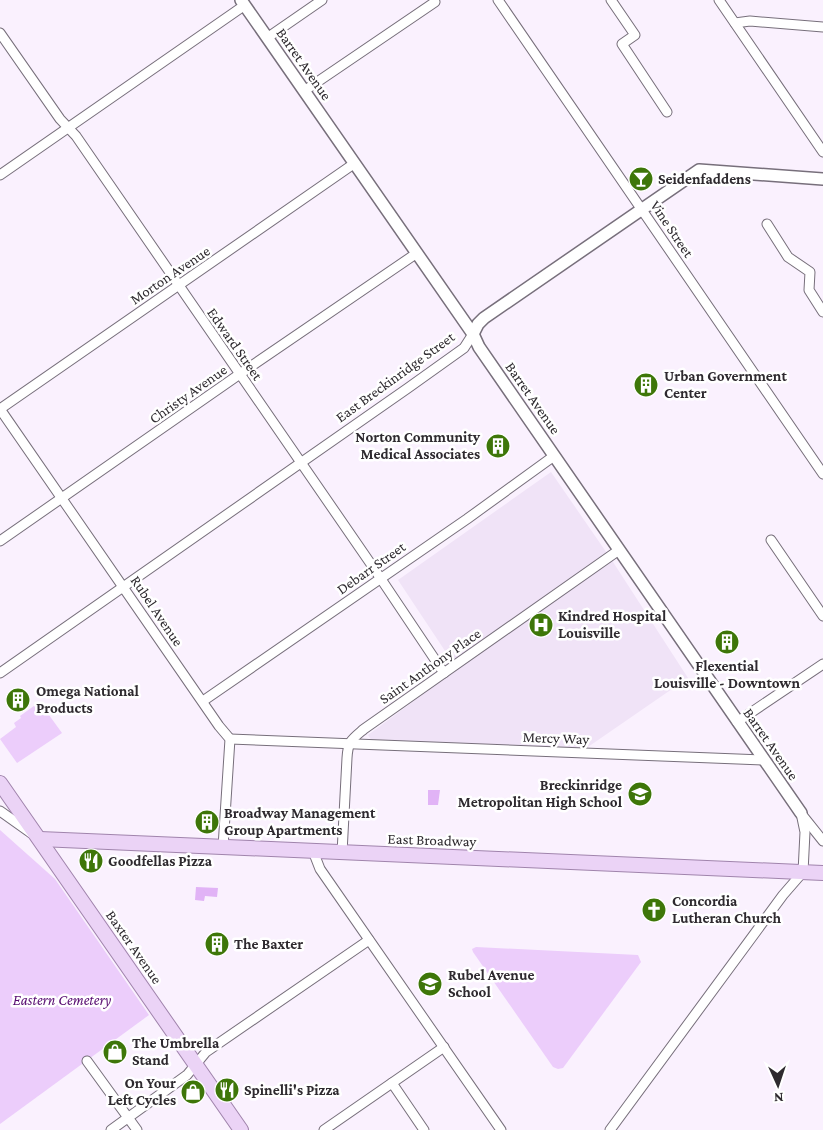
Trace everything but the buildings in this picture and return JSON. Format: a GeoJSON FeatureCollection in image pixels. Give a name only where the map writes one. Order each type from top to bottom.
{"type":"FeatureCollection","features":[{"type":"Feature","properties":{"kind":"main road","name":"Baxter Avenue"},"geometry":{"type":"LineString","coordinates":[[0,783],[241,1130]]}},
{"type":"Feature","properties":{"kind":"main road","name":"East Broadway"},"geometry":{"type":"LineString","coordinates":[[40,839],[823,873]]}},
{"type":"Feature","properties":{"kind":"street"},"geometry":{"type":"LineString","coordinates":[[267,38],[322,0]]}},
{"type":"Feature","properties":{"kind":"street","name":"Vine Street"},"geometry":{"type":"LineString","coordinates":[[498,0],[823,474]]}},
{"type":"Feature","properties":{"kind":"street"},"geometry":{"type":"LineString","coordinates":[[611,0],[635,35],[622,44],[667,112]]}},
{"type":"Feature","properties":{"kind":"street"},"geometry":{"type":"LineString","coordinates":[[719,0],[823,152]]}},
{"type":"Feature","properties":{"kind":"street"},"geometry":{"type":"LineString","coordinates":[[304,91],[435,2]]}},
{"type":"Feature","properties":{"kind":"street"},"geometry":{"type":"LineString","coordinates":[[0,175],[243,3]]}},
{"type":"Feature","properties":{"kind":"street","name":"Barret Avenue"},"geometry":{"type":"LineString","coordinates":[[243,3],[473,334],[479,347],[763,760],[823,841]]}},
{"type":"Feature","properties":{"kind":"street"},"geometry":{"type":"LineString","coordinates":[[735,23],[750,21],[823,27]]}},
{"type":"Feature","properties":{"kind":"street","name":"Edward Street"},"geometry":{"type":"LineString","coordinates":[[0,33],[60,119],[76,136],[444,673]]}},
{"type":"Feature","properties":{"kind":"street","name":"Morton Avenue"},"geometry":{"type":"LineString","coordinates":[[0,409],[355,163]]}},
{"type":"Feature","properties":{"kind":"street","name":"East Breckinridge Street"},"geometry":{"type":"LineString","coordinates":[[0,673],[464,348],[478,324],[484,318],[699,170],[823,179]]}},
{"type":"Feature","properties":{"kind":"street"},"geometry":{"type":"LineString","coordinates":[[766,224],[788,257],[810,272],[809,290],[823,312]]}},
{"type":"Feature","properties":{"kind":"street","name":"Christy Avenue"},"geometry":{"type":"LineString","coordinates":[[0,541],[359,291],[417,253]]}},
{"type":"Feature","properties":{"kind":"street","name":"Rubel Avenue"},"geometry":{"type":"LineString","coordinates":[[0,409],[124,586],[202,702],[230,739]]}},
{"type":"Feature","properties":{"kind":"street","name":"Debarr Street"},"geometry":{"type":"LineString","coordinates":[[202,702],[554,456]]}},
{"type":"Feature","properties":{"kind":"street"},"geometry":{"type":"LineString","coordinates":[[771,540],[823,616]]}},
{"type":"Feature","properties":{"kind":"street","name":"Saint Anthony Place"},"geometry":{"type":"LineString","coordinates":[[348,744],[364,729],[619,550]]}},
{"type":"Feature","properties":{"kind":"street"},"geometry":{"type":"LineString","coordinates":[[737,722],[823,664]]}},
{"type":"Feature","properties":{"kind":"street"},"geometry":{"type":"LineString","coordinates":[[223,847],[230,739]]}},
{"type":"Feature","properties":{"kind":"street","name":"Mercy Way"},"geometry":{"type":"LineString","coordinates":[[230,739],[763,760]]}},
{"type":"Feature","properties":{"kind":"street"},"geometry":{"type":"LineString","coordinates":[[342,853],[348,744]]}},
{"type":"Feature","properties":{"kind":"street"},"geometry":{"type":"LineString","coordinates":[[0,811],[40,839]]}},
{"type":"Feature","properties":{"kind":"street","name":"Barret Avenue"},"geometry":{"type":"LineString","coordinates":[[801,813],[805,832],[803,872]]}},
{"type":"Feature","properties":{"kind":"street"},"geometry":{"type":"LineString","coordinates":[[314,851],[320,870],[501,1130]]}},
{"type":"Feature","properties":{"kind":"street"},"geometry":{"type":"LineString","coordinates":[[610,1130],[783,895],[803,872]]}},
{"type":"Feature","properties":{"kind":"street"},"geometry":{"type":"LineString","coordinates":[[111,1130],[187,1075],[206,1052],[369,940]]}},
{"type":"Feature","properties":{"kind":"street"},"geometry":{"type":"LineString","coordinates":[[324,1130],[444,1047]]}},
{"type":"Feature","properties":{"kind":"street"},"geometry":{"type":"LineString","coordinates":[[87,1061],[137,1130]]}},
{"type":"Feature","properties":{"kind":"street"},"geometry":{"type":"LineString","coordinates":[[392,1083],[424,1130]]}},
{"type":"Feature","properties":{"kind":"shaded area","name":"Kindred Hospital Louisville"},"geometry":{"type":"Polygon","coordinates":[[[551,472],[613,562],[688,678],[585,749],[372,741],[368,735],[457,669],[398,580],[551,472]]]}},
{"type":"Feature","properties":{"kind":"shaded area"},"geometry":{"type":"Polygon","coordinates":[[[428,790],[440,790],[438,805],[428,805],[428,790]]]}},
{"type":"Feature","properties":{"kind":"shaded area"},"geometry":{"type":"Polygon","coordinates":[[[196,887],[218,888],[217,897],[205,896],[204,901],[195,900],[196,887]]]}},
{"type":"Feature","properties":{"kind":"green space"},"geometry":{"type":"Polygon","coordinates":[[[38,703],[41,704],[62,733],[17,763],[0,739],[16,727],[14,723],[21,718],[20,716],[38,703]]]}},
{"type":"Feature","properties":{"kind":"green space","name":"Eastern Cemetery"},"geometry":{"type":"Polygon","coordinates":[[[0,830],[55,879],[149,1015],[0,1124],[0,830]]]}},
{"type":"Feature","properties":{"kind":"green space"},"geometry":{"type":"Polygon","coordinates":[[[476,947],[638,955],[641,962],[563,1068],[558,1069],[553,1067],[473,952],[472,949],[476,947]]]}},
{"type":"Feature","properties":{"kind":"place","name":"Seidenfaddens"},"geometry":{"type":"Point","coordinates":[641,179]}},
{"type":"Feature","properties":{"kind":"place","name":"Urban Government Center"},"geometry":{"type":"Point","coordinates":[646,385]}},
{"type":"Feature","properties":{"kind":"place","name":"Norton Community Medical Associates"},"geometry":{"type":"Point","coordinates":[498,446]}},
{"type":"Feature","properties":{"kind":"place","name":"Kindred Hospital Louisville"},"geometry":{"type":"Point","coordinates":[541,625]}},
{"type":"Feature","properties":{"kind":"place","name":"Flexential Louisville - Downtown"},"geometry":{"type":"Point","coordinates":[727,642]}},
{"type":"Feature","properties":{"kind":"place","name":"Omega National Products"},"geometry":{"type":"Point","coordinates":[18,700]}},
{"type":"Feature","properties":{"kind":"place","name":"Breckinridge Metropolitan High School"},"geometry":{"type":"Point","coordinates":[640,794]}},
{"type":"Feature","properties":{"kind":"place","name":"Broadway Management Group Apartments"},"geometry":{"type":"Point","coordinates":[207,822]}},
{"type":"Feature","properties":{"kind":"place","name":"Goodfellas Pizza"},"geometry":{"type":"Point","coordinates":[91,861]}},
{"type":"Feature","properties":{"kind":"place","name":"Concordia Lutheran Church"},"geometry":{"type":"Point","coordinates":[654,910]}},
{"type":"Feature","properties":{"kind":"place","name":"The Baxter"},"geometry":{"type":"Point","coordinates":[217,944]}},
{"type":"Feature","properties":{"kind":"place","name":"Rubel Avenue School"},"geometry":{"type":"Point","coordinates":[430,984]}},
{"type":"Feature","properties":{"kind":"place","name":"The Umbrella Stand"},"geometry":{"type":"Point","coordinates":[115,1052]}},
{"type":"Feature","properties":{"kind":"place","name":"Spinelli's Pizza"},"geometry":{"type":"Point","coordinates":[227,1090]}},
{"type":"Feature","properties":{"kind":"place","name":"On Your Left Cycles"},"geometry":{"type":"Point","coordinates":[193,1092]}}]}
